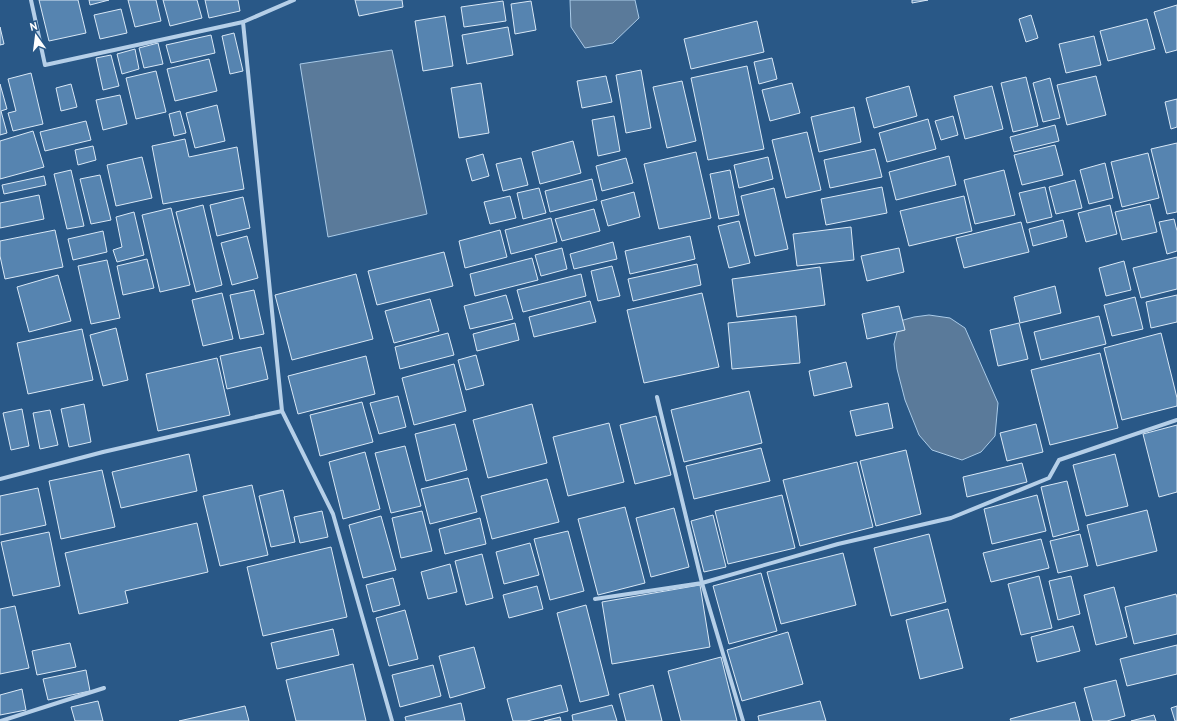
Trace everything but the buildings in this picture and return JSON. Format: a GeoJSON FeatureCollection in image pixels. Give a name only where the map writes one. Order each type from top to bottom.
{"type":"FeatureCollection","features":[{"type":"Feature","properties":{"kind":"street"},"geometry":{"type":"LineString","coordinates":[[31,0],[45,65],[243,22],[294,0]]}},
{"type":"Feature","properties":{"kind":"street"},"geometry":{"type":"LineString","coordinates":[[243,22],[282,410],[333,514],[392,721]]}},
{"type":"Feature","properties":{"kind":"street"},"geometry":{"type":"LineString","coordinates":[[657,397],[702,583],[743,721]]}},
{"type":"Feature","properties":{"kind":"street"},"geometry":{"type":"LineString","coordinates":[[0,479],[103,452],[282,410]]}},
{"type":"Feature","properties":{"kind":"street"},"geometry":{"type":"LineString","coordinates":[[596,599],[702,583],[838,544],[951,518],[1049,478],[1059,460],[1177,420]]}},
{"type":"Feature","properties":{"kind":"street"},"geometry":{"type":"LineString","coordinates":[[1,721],[104,688]]}},
{"type":"Feature","properties":{"kind":"water"},"geometry":{"type":"Polygon","coordinates":[[[570,0],[635,0],[639,18],[613,43],[585,48],[571,27],[570,0]]]}},
{"type":"Feature","properties":{"kind":"water"},"geometry":{"type":"Polygon","coordinates":[[[392,50],[427,214],[328,237],[300,64],[392,50]]]}},
{"type":"Feature","properties":{"kind":"water"},"geometry":{"type":"Polygon","coordinates":[[[929,315],[950,318],[965,328],[998,403],[995,436],[981,452],[962,460],[932,450],[919,435],[905,400],[897,369],[894,344],[900,321],[929,315]]]}}]}
